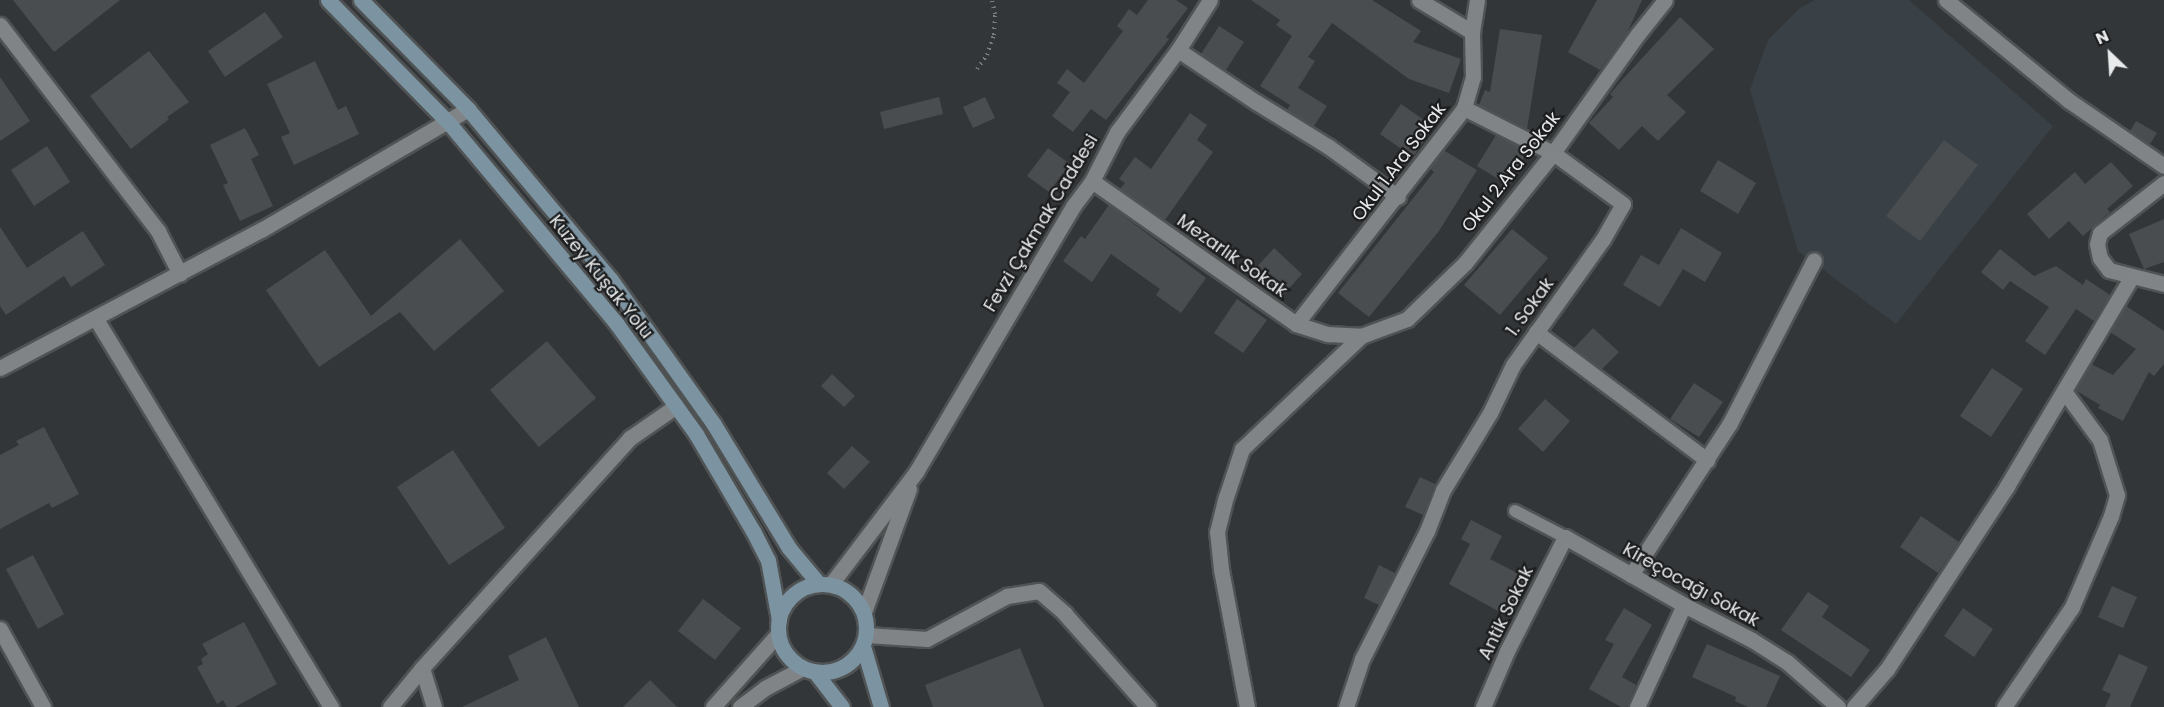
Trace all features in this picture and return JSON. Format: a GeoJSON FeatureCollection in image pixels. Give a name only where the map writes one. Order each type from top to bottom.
{"type":"FeatureCollection","features":[{"type":"Feature","properties":{"kind":"main road","name":"Kuzey Kuşak Yolu"},"geometry":{"type":"LineString","coordinates":[[328,0],[448,122],[616,323],[676,406],[696,434],[768,560],[778,627]]}},
{"type":"Feature","properties":{"kind":"main road","name":"Kuzey Kuşak Yolu"},"geometry":{"type":"LineString","coordinates":[[361,0],[468,109],[610,280],[713,423],[789,548],[825,584]]}},
{"type":"Feature","properties":{"kind":"main road"},"geometry":{"type":"LineString","coordinates":[[842,707],[809,670],[791,660],[783,648],[778,627],[784,607],[793,595],[805,587],[825,584],[852,594],[864,612],[865,640],[881,707]]}},
{"type":"Feature","properties":{"kind":"main road"},"geometry":{"type":"LineString","coordinates":[[809,670],[835,671],[852,661],[865,640]]}},
{"type":"Feature","properties":{"kind":"street","name":"Fevzi Çakmak Caddesi"},"geometry":{"type":"LineString","coordinates":[[915,472],[1074,205],[1092,181],[1117,132],[1179,50],[1210,0]]}},
{"type":"Feature","properties":{"kind":"street"},"geometry":{"type":"LineString","coordinates":[[1419,0],[1472,32]]}},
{"type":"Feature","properties":{"kind":"street","name":"Okul 1.Ara Sokak"},"geometry":{"type":"LineString","coordinates":[[1296,324],[1398,197],[1464,108],[1473,77],[1472,32],[1477,0]]}},
{"type":"Feature","properties":{"kind":"street","name":"Okul 2.Ara Sokak"},"geometry":{"type":"LineString","coordinates":[[1361,336],[1407,319],[1465,263],[1553,153],[1665,0]]}},
{"type":"Feature","properties":{"kind":"street"},"geometry":{"type":"LineString","coordinates":[[1946,0],[2068,100],[2164,166]]}},
{"type":"Feature","properties":{"kind":"street"},"geometry":{"type":"LineString","coordinates":[[0,25],[158,231],[180,274]]}},
{"type":"Feature","properties":{"kind":"street"},"geometry":{"type":"LineString","coordinates":[[1179,50],[1256,102],[1329,147],[1398,197]]}},
{"type":"Feature","properties":{"kind":"street"},"geometry":{"type":"LineString","coordinates":[[1464,108],[1553,153]]}},
{"type":"Feature","properties":{"kind":"street"},"geometry":{"type":"LineString","coordinates":[[0,368],[180,274],[468,109]]}},
{"type":"Feature","properties":{"kind":"street","name":"1. Sokak"},"geometry":{"type":"LineString","coordinates":[[1346,707],[1362,659],[1427,531],[1443,490],[1476,438],[1513,365],[1603,239],[1623,204],[1553,153]]}},
{"type":"Feature","properties":{"kind":"street","name":"Mezarlık Sokak"},"geometry":{"type":"LineString","coordinates":[[1092,181],[1296,324],[1327,334],[1361,336]]}},
{"type":"Feature","properties":{"kind":"street"},"geometry":{"type":"LineString","coordinates":[[2164,183],[2100,233],[2097,244],[2100,258],[2109,270],[2131,278],[2164,284]]}},
{"type":"Feature","properties":{"kind":"street"},"geometry":{"type":"LineString","coordinates":[[1631,575],[1707,460],[1747,393],[1814,260]]}},
{"type":"Feature","properties":{"kind":"street"},"geometry":{"type":"LineString","coordinates":[[1854,707],[1887,669],[2007,486],[2131,278]]}},
{"type":"Feature","properties":{"kind":"street"},"geometry":{"type":"LineString","coordinates":[[96,319],[331,707]]}},
{"type":"Feature","properties":{"kind":"street"},"geometry":{"type":"LineString","coordinates":[[1536,332],[1707,460]]}},
{"type":"Feature","properties":{"kind":"street"},"geometry":{"type":"LineString","coordinates":[[1247,707],[1230,624],[1217,532],[1226,497],[1242,449],[1361,336]]}},
{"type":"Feature","properties":{"kind":"street"},"geometry":{"type":"LineString","coordinates":[[2004,707],[2072,607],[2112,516],[2117,495],[2100,440],[2064,391]]}},
{"type":"Feature","properties":{"kind":"street"},"geometry":{"type":"LineString","coordinates":[[390,707],[422,668],[630,438],[676,406]]}},
{"type":"Feature","properties":{"kind":"street"},"geometry":{"type":"LineString","coordinates":[[825,584],[915,472]]}},
{"type":"Feature","properties":{"kind":"street"},"geometry":{"type":"LineString","coordinates":[[864,612],[915,472]]}},
{"type":"Feature","properties":{"kind":"street","name":"Kireçocağı Sokak"},"geometry":{"type":"LineString","coordinates":[[1565,537],[1684,605],[1752,640],[1787,662],[1838,707]]}},
{"type":"Feature","properties":{"kind":"street","name":"Antik Sokak"},"geometry":{"type":"LineString","coordinates":[[1483,707],[1507,651],[1565,537]]}},
{"type":"Feature","properties":{"kind":"street"},"geometry":{"type":"LineString","coordinates":[[865,640],[927,639],[1007,596],[1040,591],[1065,614],[1148,707]]}},
{"type":"Feature","properties":{"kind":"street"},"geometry":{"type":"LineString","coordinates":[[1637,707],[1684,605]]}},
{"type":"Feature","properties":{"kind":"street"},"geometry":{"type":"LineString","coordinates":[[713,707],[778,627]]}},
{"type":"Feature","properties":{"kind":"street"},"geometry":{"type":"LineString","coordinates":[[0,628],[43,707]]}},
{"type":"Feature","properties":{"kind":"street"},"geometry":{"type":"LineString","coordinates":[[422,668],[434,707]]}},
{"type":"Feature","properties":{"kind":"street"},"geometry":{"type":"LineString","coordinates":[[740,707],[765,688],[809,670]]}},
{"type":"Feature","properties":{"kind":"lane","name":"Kireçocağı Sokak"},"geometry":{"type":"LineString","coordinates":[[1515,511],[1565,537]]}},
{"type":"Feature","properties":{"kind":"path"},"geometry":{"type":"LineString","coordinates":[[977,69],[987,55],[994,35],[995,15],[992,0]]}},
{"type":"Feature","properties":{"kind":"shaded area"},"geometry":{"type":"Polygon","coordinates":[[[1815,0],[1909,0],[2053,126],[1896,324],[1798,251],[1750,90],[1768,40],[1800,8],[1815,0]]]}},
{"type":"Feature","properties":{"kind":"building"},"geometry":{"type":"Polygon","coordinates":[[[13,0],[120,0],[54,52],[13,0]]]}},
{"type":"Feature","properties":{"kind":"building"},"geometry":{"type":"Polygon","coordinates":[[[1148,0],[1176,0],[1188,8],[1166,37],[1169,39],[1106,120],[1091,109],[1073,132],[1052,116],[1070,92],[1057,83],[1067,69],[1084,83],[1123,31],[1117,26],[1129,9],[1137,15],[1148,0]]]}},
{"type":"Feature","properties":{"kind":"building"},"geometry":{"type":"Polygon","coordinates":[[[1251,0],[1372,0],[1421,31],[1413,42],[1461,59],[1449,93],[1409,79],[1332,23],[1308,57],[1315,61],[1298,88],[1327,106],[1314,126],[1287,110],[1290,105],[1260,86],[1292,36],[1276,25],[1280,20],[1251,0]]]}},
{"type":"Feature","properties":{"kind":"building"},"geometry":{"type":"Polygon","coordinates":[[[1597,0],[1642,0],[1627,33],[1600,70],[1568,52],[1597,0]]]}},
{"type":"Feature","properties":{"kind":"building"},"geometry":{"type":"Polygon","coordinates":[[[265,12],[283,37],[225,77],[208,51],[265,12]]]}},
{"type":"Feature","properties":{"kind":"building"},"geometry":{"type":"Polygon","coordinates":[[[1680,17],[1714,49],[1667,95],[1686,112],[1658,141],[1642,126],[1619,150],[1589,123],[1613,97],[1610,94],[1621,81],[1680,17]]]}},
{"type":"Feature","properties":{"kind":"building"},"geometry":{"type":"Polygon","coordinates":[[[1219,26],[1244,42],[1226,70],[1201,54],[1219,26]]]}},
{"type":"Feature","properties":{"kind":"building"},"geometry":{"type":"Polygon","coordinates":[[[1500,29],[1542,35],[1527,129],[1479,105],[1485,90],[1490,92],[1500,29]]]}},
{"type":"Feature","properties":{"kind":"building"},"geometry":{"type":"Polygon","coordinates":[[[149,51],[189,102],[167,117],[169,119],[131,149],[90,96],[149,51]]]}},
{"type":"Feature","properties":{"kind":"building"},"geometry":{"type":"Polygon","coordinates":[[[315,61],[338,110],[346,106],[359,134],[294,165],[281,137],[290,133],[267,84],[315,61]]]}},
{"type":"Feature","properties":{"kind":"building"},"geometry":{"type":"Polygon","coordinates":[[[0,77],[30,121],[0,141],[0,77]]]}},
{"type":"Feature","properties":{"kind":"building"},"geometry":{"type":"Polygon","coordinates":[[[939,97],[943,114],[884,129],[880,112],[939,97]]]}},
{"type":"Feature","properties":{"kind":"building"},"geometry":{"type":"Polygon","coordinates":[[[985,97],[995,118],[973,128],[963,107],[985,97]]]}},
{"type":"Feature","properties":{"kind":"building"},"geometry":{"type":"Polygon","coordinates":[[[1401,104],[1434,127],[1413,157],[1380,134],[1401,104]]]}},
{"type":"Feature","properties":{"kind":"building"},"geometry":{"type":"Polygon","coordinates":[[[1190,113],[1207,125],[1197,140],[1213,152],[1165,220],[1120,189],[1125,183],[1119,179],[1135,157],[1151,169],[1190,113]]]}},
{"type":"Feature","properties":{"kind":"building"},"geometry":{"type":"Polygon","coordinates":[[[2136,121],[2157,133],[2150,144],[2130,131],[2136,121]]]}},
{"type":"Feature","properties":{"kind":"building"},"geometry":{"type":"Polygon","coordinates":[[[245,128],[259,155],[251,159],[273,206],[240,221],[223,185],[228,183],[210,145],[245,128]]]}},
{"type":"Feature","properties":{"kind":"building"},"geometry":{"type":"Polygon","coordinates":[[[1496,135],[1528,151],[1508,185],[1477,166],[1496,135]]]}},
{"type":"Feature","properties":{"kind":"building"},"geometry":{"type":"Polygon","coordinates":[[[1944,140],[1978,165],[1920,241],[1886,216],[1944,140]]]}},
{"type":"Feature","properties":{"kind":"building"},"geometry":{"type":"Polygon","coordinates":[[[47,146],[70,182],[34,206],[11,170],[47,146]]]}},
{"type":"Feature","properties":{"kind":"building"},"geometry":{"type":"Polygon","coordinates":[[[1048,148],[1070,164],[1049,192],[1027,176],[1048,148]]]}},
{"type":"Feature","properties":{"kind":"building"},"geometry":{"type":"Polygon","coordinates":[[[1443,150],[1477,170],[1439,231],[1369,317],[1338,293],[1434,172],[1429,168],[1443,150]]]}},
{"type":"Feature","properties":{"kind":"building"},"geometry":{"type":"Polygon","coordinates":[[[1718,160],[1756,183],[1738,214],[1700,191],[1718,160]]]}},
{"type":"Feature","properties":{"kind":"building"},"geometry":{"type":"Polygon","coordinates":[[[2111,162],[2133,186],[2107,209],[2110,212],[2083,236],[2069,221],[2049,239],[2027,214],[2075,172],[2085,184],[2111,162]]]}},
{"type":"Feature","properties":{"kind":"building"},"geometry":{"type":"Polygon","coordinates":[[[1109,205],[1206,278],[1181,313],[1156,295],[1160,289],[1111,254],[1092,282],[1063,261],[1081,236],[1085,239],[1109,205]]]}},
{"type":"Feature","properties":{"kind":"building"},"geometry":{"type":"Polygon","coordinates":[[[2164,219],[2164,262],[2144,269],[2129,234],[2164,219]]]}},
{"type":"Feature","properties":{"kind":"building"},"geometry":{"type":"Polygon","coordinates":[[[0,227],[27,268],[83,231],[105,265],[71,287],[64,276],[6,315],[0,306],[0,227]]]}},
{"type":"Feature","properties":{"kind":"building"},"geometry":{"type":"Polygon","coordinates":[[[1681,228],[1722,253],[1705,282],[1683,269],[1660,307],[1623,285],[1641,255],[1659,265],[1681,228]]]}},
{"type":"Feature","properties":{"kind":"building"},"geometry":{"type":"Polygon","coordinates":[[[1512,229],[1548,258],[1500,315],[1464,285],[1512,229]]]}},
{"type":"Feature","properties":{"kind":"building"},"geometry":{"type":"Polygon","coordinates":[[[460,239],[504,291],[434,351],[400,312],[319,367],[266,290],[325,250],[371,316],[460,239]]]}},
{"type":"Feature","properties":{"kind":"building"},"geometry":{"type":"Polygon","coordinates":[[[1274,248],[1302,274],[1283,295],[1255,269],[1274,248]]]}},
{"type":"Feature","properties":{"kind":"building"},"geometry":{"type":"Polygon","coordinates":[[[2000,249],[2034,276],[2056,266],[2083,285],[2086,279],[2110,295],[2094,321],[2076,309],[2045,355],[2025,341],[2049,307],[2010,281],[2003,290],[1981,272],[2000,249]]]}},
{"type":"Feature","properties":{"kind":"building"},"geometry":{"type":"Polygon","coordinates":[[[1237,299],[1267,320],[1243,353],[1214,333],[1237,299]]]}},
{"type":"Feature","properties":{"kind":"building"},"geometry":{"type":"Polygon","coordinates":[[[2126,306],[2164,331],[2164,364],[2154,376],[2149,372],[2123,421],[2098,408],[2100,405],[2075,390],[2091,364],[2113,375],[2136,349],[2110,332],[2126,306]]]}},
{"type":"Feature","properties":{"kind":"building"},"geometry":{"type":"Polygon","coordinates":[[[1593,328],[1619,352],[1602,369],[1574,348],[1593,328]]]}},
{"type":"Feature","properties":{"kind":"building"},"geometry":{"type":"Polygon","coordinates":[[[547,341],[596,398],[539,447],[490,390],[547,341]]]}},
{"type":"Feature","properties":{"kind":"building"},"geometry":{"type":"Polygon","coordinates":[[[1992,368],[2023,389],[1991,437],[1960,416],[1992,368]]]}},
{"type":"Feature","properties":{"kind":"building"},"geometry":{"type":"Polygon","coordinates":[[[832,374],[855,396],[844,407],[821,386],[832,374]]]}},
{"type":"Feature","properties":{"kind":"building"},"geometry":{"type":"Polygon","coordinates":[[[1694,383],[1723,402],[1699,437],[1670,419],[1694,383]]]}},
{"type":"Feature","properties":{"kind":"building"},"geometry":{"type":"Polygon","coordinates":[[[1545,399],[1570,421],[1543,452],[1518,429],[1545,399]]]}},
{"type":"Feature","properties":{"kind":"building"},"geometry":{"type":"Polygon","coordinates":[[[44,427],[79,494],[52,508],[49,503],[0,529],[0,455],[19,445],[16,441],[44,427]]]}},
{"type":"Feature","properties":{"kind":"building"},"geometry":{"type":"Polygon","coordinates":[[[852,446],[870,462],[844,489],[827,473],[852,446]]]}},
{"type":"Feature","properties":{"kind":"building"},"geometry":{"type":"Polygon","coordinates":[[[453,450],[505,528],[449,565],[397,487],[453,450]]]}},
{"type":"Feature","properties":{"kind":"building"},"geometry":{"type":"Polygon","coordinates":[[[1420,477],[1435,484],[1423,515],[1405,507],[1420,477]]]}},
{"type":"Feature","properties":{"kind":"building"},"geometry":{"type":"Polygon","coordinates":[[[1921,516],[1959,542],[1938,573],[1900,547],[1921,516]]]}},
{"type":"Feature","properties":{"kind":"building"},"geometry":{"type":"Polygon","coordinates":[[[1471,520],[1502,536],[1490,559],[1527,578],[1507,616],[1449,584],[1470,544],[1461,539],[1471,520]]]}},
{"type":"Feature","properties":{"kind":"building"},"geometry":{"type":"Polygon","coordinates":[[[33,555],[64,614],[38,629],[6,569],[33,555]]]}},
{"type":"Feature","properties":{"kind":"building"},"geometry":{"type":"Polygon","coordinates":[[[1379,565],[1395,573],[1379,605],[1364,598],[1379,565]]]}},
{"type":"Feature","properties":{"kind":"building"},"geometry":{"type":"Polygon","coordinates":[[[2112,586],[2137,597],[2123,628],[2098,617],[2112,586]]]}},
{"type":"Feature","properties":{"kind":"building"},"geometry":{"type":"Polygon","coordinates":[[[1808,592],[1829,606],[1822,617],[1870,650],[1851,677],[1781,630],[1808,592]]]}},
{"type":"Feature","properties":{"kind":"building"},"geometry":{"type":"Polygon","coordinates":[[[703,599],[741,628],[715,660],[678,631],[703,599]]]}},
{"type":"Feature","properties":{"kind":"building"},"geometry":{"type":"Polygon","coordinates":[[[1624,608],[1652,625],[1622,677],[1636,685],[1627,707],[1621,707],[1589,689],[1614,644],[1605,640],[1624,608]]]}},
{"type":"Feature","properties":{"kind":"building"},"geometry":{"type":"Polygon","coordinates":[[[1963,608],[1993,629],[1974,657],[1944,636],[1963,608]]]}},
{"type":"Feature","properties":{"kind":"building"},"geometry":{"type":"Polygon","coordinates":[[[244,622],[277,684],[235,707],[227,707],[223,700],[217,704],[197,667],[203,664],[201,659],[208,654],[202,644],[244,622]]]}},
{"type":"Feature","properties":{"kind":"building"},"geometry":{"type":"Polygon","coordinates":[[[546,637],[579,707],[462,707],[519,680],[508,656],[546,637]]]}},
{"type":"Feature","properties":{"kind":"building"},"geometry":{"type":"Polygon","coordinates":[[[1707,644],[1780,676],[1766,707],[1748,707],[1735,701],[1736,697],[1692,677],[1707,644]]]}},
{"type":"Feature","properties":{"kind":"building"},"geometry":{"type":"Polygon","coordinates":[[[1020,648],[1044,707],[933,707],[925,685],[1020,648]]]}},
{"type":"Feature","properties":{"kind":"building"},"geometry":{"type":"Polygon","coordinates":[[[2119,654],[2148,667],[2130,707],[2105,707],[2111,694],[2102,690],[2119,654]]]}},
{"type":"Feature","properties":{"kind":"building"},"geometry":{"type":"Polygon","coordinates":[[[650,680],[677,707],[623,707],[650,680]]]}}]}
